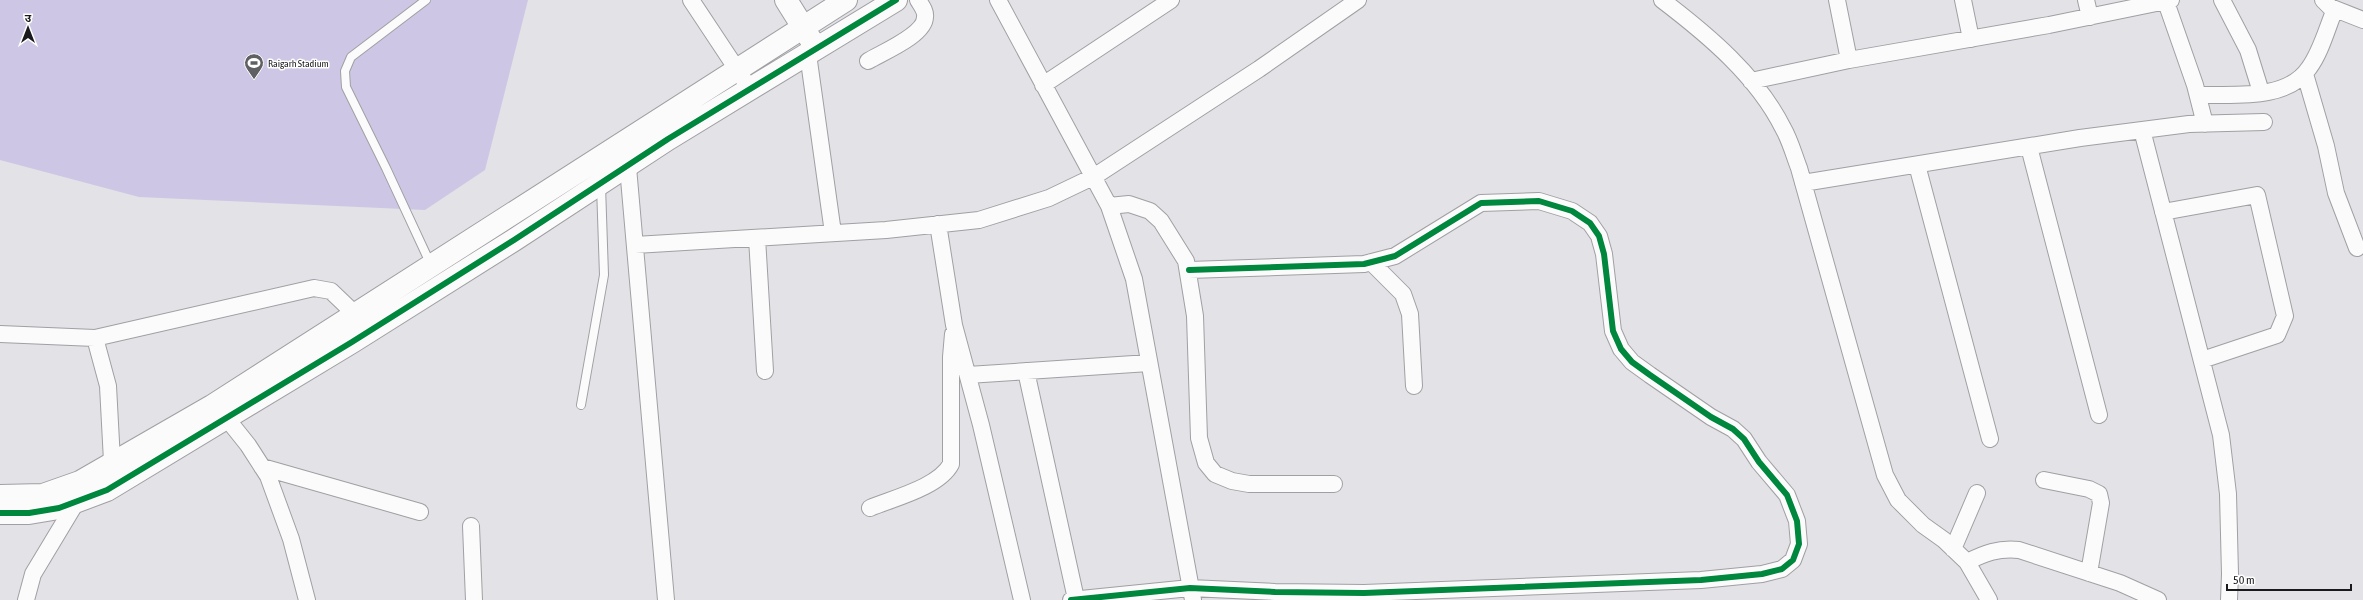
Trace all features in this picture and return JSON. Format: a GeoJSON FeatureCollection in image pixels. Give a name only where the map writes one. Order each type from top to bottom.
{"type":"FeatureCollection","features":[{"type":"Feature","properties":{"kind":"street"},"geometry":{"type":"LineString","coordinates":[[691,0],[750,89]]}},
{"type":"Feature","properties":{"kind":"street"},"geometry":{"type":"LineString","coordinates":[[786,0],[803,27],[812,52],[833,233]]}},
{"type":"Feature","properties":{"kind":"street"},"geometry":{"type":"LineString","coordinates":[[0,514],[37,512],[59,508],[107,490],[221,411],[356,314],[438,275],[596,159],[846,0]]}},
{"type":"Feature","properties":{"kind":"street"},"geometry":{"type":"LineString","coordinates":[[0,496],[43,495],[80,482],[112,461],[221,411],[438,275],[600,183],[896,0]]}},
{"type":"Feature","properties":{"kind":"street"},"geometry":{"type":"LineString","coordinates":[[868,61],[913,35],[923,26],[926,16],[918,0]]}},
{"type":"Feature","properties":{"kind":"street"},"geometry":{"type":"LineString","coordinates":[[998,0],[1110,206],[1134,279],[1192,594]]}},
{"type":"Feature","properties":{"kind":"street"},"geometry":{"type":"LineString","coordinates":[[1043,85],[1171,0]]}},
{"type":"Feature","properties":{"kind":"street"},"geometry":{"type":"LineString","coordinates":[[635,245],[833,233],[979,220],[1049,198],[1095,176],[1259,69],[1358,0]]}},
{"type":"Feature","properties":{"kind":"street"},"geometry":{"type":"LineString","coordinates":[[1662,0],[1728,56],[1764,95],[1784,129],[1803,183],[1885,475],[1898,500],[1923,525],[1954,549],[1967,562],[1989,600]]}},
{"type":"Feature","properties":{"kind":"street"},"geometry":{"type":"LineString","coordinates":[[1837,0],[1849,60]]}},
{"type":"Feature","properties":{"kind":"street"},"geometry":{"type":"LineString","coordinates":[[1963,0],[1971,39]]}},
{"type":"Feature","properties":{"kind":"street"},"geometry":{"type":"LineString","coordinates":[[2086,0],[2090,17]]}},
{"type":"Feature","properties":{"kind":"street"},"geometry":{"type":"LineString","coordinates":[[2222,0],[2248,50],[2261,92]]}},
{"type":"Feature","properties":{"kind":"street"},"geometry":{"type":"LineString","coordinates":[[1751,81],[1849,60],[2090,17],[2168,1],[2198,95],[2205,124]]}},
{"type":"Feature","properties":{"kind":"street"},"geometry":{"type":"LineString","coordinates":[[2198,95],[2282,90],[2298,81],[2310,68],[2329,5],[2363,20]]}},
{"type":"Feature","properties":{"kind":"street"},"geometry":{"type":"LineString","coordinates":[[2305,74],[2326,146],[2336,193],[2357,248]]}},
{"type":"Feature","properties":{"kind":"street"},"geometry":{"type":"LineString","coordinates":[[1803,183],[2028,146],[2142,130],[2205,124],[2264,122]]}},
{"type":"Feature","properties":{"kind":"street"},"geometry":{"type":"LineString","coordinates":[[2142,130],[2221,435],[2226,479],[2230,574],[2228,600]]}},
{"type":"Feature","properties":{"kind":"street"},"geometry":{"type":"LineString","coordinates":[[625,140],[666,600]]}},
{"type":"Feature","properties":{"kind":"street"},"geometry":{"type":"LineString","coordinates":[[2028,146],[2099,415]]}},
{"type":"Feature","properties":{"kind":"street"},"geometry":{"type":"LineString","coordinates":[[1917,165],[1990,439]]}},
{"type":"Feature","properties":{"kind":"street"},"geometry":{"type":"LineString","coordinates":[[2163,212],[2257,195],[2285,316],[2282,328],[2277,335],[2202,360]]}},
{"type":"Feature","properties":{"kind":"street"},"geometry":{"type":"LineString","coordinates":[[1026,371],[1073,600],[1192,594],[1275,596],[1364,593],[1522,593],[1701,580],[1769,572],[1782,568],[1793,560],[1800,544],[1797,521],[1787,495],[1759,462],[1744,439],[1733,429],[1711,417],[1644,371],[1621,349],[1613,331],[1604,254],[1599,236],[1590,223],[1572,211],[1539,200],[1481,203],[1395,256],[1364,264],[1189,270]]}},
{"type":"Feature","properties":{"kind":"street"},"geometry":{"type":"LineString","coordinates":[[1110,206],[1128,204],[1150,211],[1165,228],[1186,261],[1189,270],[1195,316],[1200,438],[1206,463],[1215,474],[1232,481],[1249,484],[1334,484]]}},
{"type":"Feature","properties":{"kind":"street"},"geometry":{"type":"LineString","coordinates":[[938,224],[954,325],[968,375],[1022,600]]}},
{"type":"Feature","properties":{"kind":"street"},"geometry":{"type":"LineString","coordinates":[[757,238],[765,371]]}},
{"type":"Feature","properties":{"kind":"street"},"geometry":{"type":"LineString","coordinates":[[1372,262],[1403,294],[1410,314],[1414,386]]}},
{"type":"Feature","properties":{"kind":"street"},"geometry":{"type":"LineString","coordinates":[[0,334],[95,338],[314,288],[331,291],[356,314]]}},
{"type":"Feature","properties":{"kind":"street"},"geometry":{"type":"LineString","coordinates":[[870,508],[935,482],[946,474],[951,464],[951,357],[954,325]]}},
{"type":"Feature","properties":{"kind":"street"},"geometry":{"type":"LineString","coordinates":[[95,338],[108,386],[112,461]]}},
{"type":"Feature","properties":{"kind":"street"},"geometry":{"type":"LineString","coordinates":[[968,375],[1149,363]]}},
{"type":"Feature","properties":{"kind":"street"},"geometry":{"type":"LineString","coordinates":[[221,411],[268,476],[291,539],[307,600]]}},
{"type":"Feature","properties":{"kind":"street"},"geometry":{"type":"LineString","coordinates":[[262,467],[420,512]]}},
{"type":"Feature","properties":{"kind":"street"},"geometry":{"type":"LineString","coordinates":[[2044,480],[2089,489],[2099,494],[2101,503],[2089,573]]}},
{"type":"Feature","properties":{"kind":"street"},"geometry":{"type":"LineString","coordinates":[[1954,549],[1977,493]]}},
{"type":"Feature","properties":{"kind":"street"},"geometry":{"type":"LineString","coordinates":[[26,600],[33,574],[77,501]]}},
{"type":"Feature","properties":{"kind":"street"},"geometry":{"type":"LineString","coordinates":[[471,526],[474,600]]}},
{"type":"Feature","properties":{"kind":"street"},"geometry":{"type":"LineString","coordinates":[[1967,562],[1991,551],[2004,548],[2019,550],[2120,583],[2158,600]]}},
{"type":"Feature","properties":{"kind":"lane"},"geometry":{"type":"LineString","coordinates":[[426,0],[351,57],[345,71],[346,87],[438,275]]}},
{"type":"Feature","properties":{"kind":"lane"},"geometry":{"type":"LineString","coordinates":[[581,405],[604,275],[600,183],[596,159]]}},
{"type":"Feature","properties":{"kind":"shaded area","name":"Raigarh Stadium"},"geometry":{"type":"Polygon","coordinates":[[[0,0],[528,0],[485,170],[425,210],[139,197],[0,160],[0,0]]]}},
{"type":"Feature","properties":{"kind":"cycle path"},"geometry":{"type":"LineString","coordinates":[[0,513],[29,513],[59,508],[107,490],[352,342],[514,240],[668,139],[896,0]]}},
{"type":"Feature","properties":{"kind":"cycle path"},"geometry":{"type":"LineString","coordinates":[[1071,600],[1190,588],[1275,592],[1364,593],[1701,580],[1762,574],[1782,569],[1793,560],[1799,544],[1797,521],[1787,495],[1759,462],[1744,439],[1733,429],[1711,417],[1632,362],[1621,349],[1613,331],[1604,254],[1599,236],[1590,223],[1572,211],[1539,201],[1481,203],[1395,256],[1364,264],[1189,270]]}},
{"type":"Feature","properties":{"kind":"place","name":"Raigarh Stadium"},"geometry":{"type":"Point","coordinates":[254,80]}}]}
